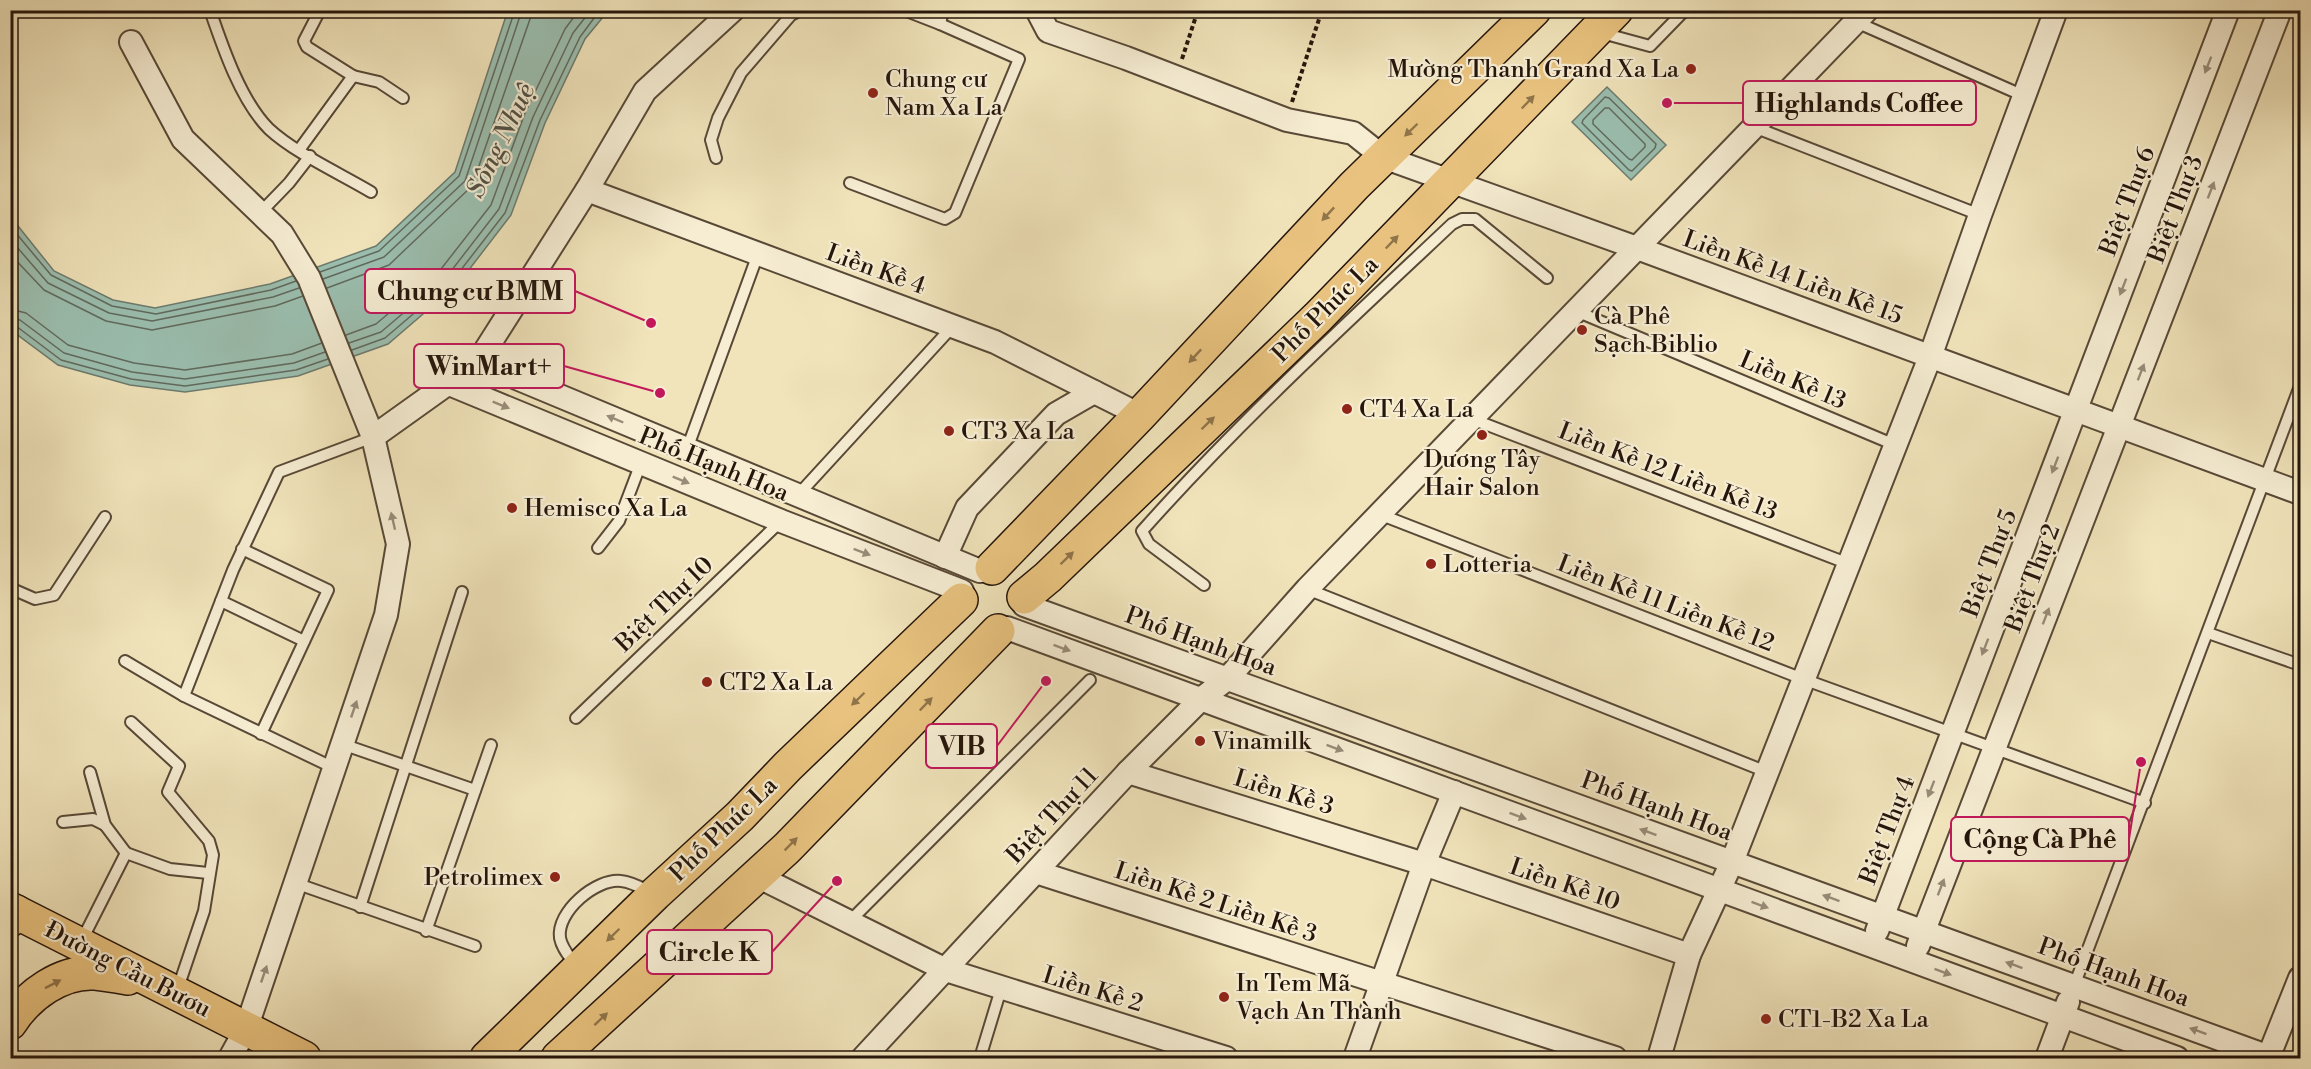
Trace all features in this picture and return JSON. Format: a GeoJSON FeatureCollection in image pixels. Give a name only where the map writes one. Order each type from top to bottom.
{"type":"FeatureCollection","features":[{"type":"Feature","properties":{"kind":"main road","name":"Phố Phúc La"},"geometry":{"type":"LineString","coordinates":[[487,1059],[654,894],[740,816],[974,582],[1140,415],[1346,194],[1534,10]]}},
{"type":"Feature","properties":{"kind":"main road","name":"Phố Phúc La"},"geometry":{"type":"LineString","coordinates":[[558,1059],[757,876],[1048,577],[1293,357],[1450,181],[1606,21]]}},
{"type":"Feature","properties":{"kind":"main road"},"geometry":{"type":"LineString","coordinates":[[1004,570],[1013,576],[1020,586],[1013,615],[987,632],[968,620],[962,611],[974,582],[1004,570]]}},
{"type":"Feature","properties":{"kind":"main road","name":"Đường Cầu Bươu"},"geometry":{"type":"LineString","coordinates":[[12,914],[80,945],[304,1059]]}},
{"type":"Feature","properties":{"kind":"main road"},"geometry":{"type":"LineString","coordinates":[[10,1023],[36,994],[52,983],[76,975],[94,973],[163,988]]}},
{"type":"Feature","properties":{"kind":"street"},"geometry":{"type":"LineString","coordinates":[[373,437],[478,362],[587,190],[645,90],[733,10]]}},
{"type":"Feature","properties":{"kind":"street","name":"Liền Kề 14 Liền Kề 15"},"geometry":{"type":"LineString","coordinates":[[1037,10],[1048,31],[1287,120],[1353,134],[1383,157],[1637,248],[2301,493]]}},
{"type":"Feature","properties":{"kind":"street"},"geometry":{"type":"LineString","coordinates":[[1659,1059],[1689,956],[1720,890],[1930,357],[2056,10]]}},
{"type":"Feature","properties":{"kind":"street","name":"Biệt Thự 6"},"geometry":{"type":"LineString","coordinates":[[2076,411],[2228,10]]}},
{"type":"Feature","properties":{"kind":"street","name":"Biệt Thự 3"},"geometry":{"type":"LineString","coordinates":[[2120,426],[2280,10]]}},
{"type":"Feature","properties":{"kind":"street","name":"Biệt Thự 11"},"geometry":{"type":"LineString","coordinates":[[863,1059],[1128,772],[1201,699],[1227,679],[1378,514],[1862,16]]}},
{"type":"Feature","properties":{"kind":"street"},"geometry":{"type":"LineString","coordinates":[[131,42],[183,139],[282,234],[309,278],[373,437],[398,544],[386,615],[246,1029],[230,1059]]}},
{"type":"Feature","properties":{"kind":"street","name":"Liền Kề 4"},"geometry":{"type":"LineString","coordinates":[[587,190],[995,342],[1140,415]]}},
{"type":"Feature","properties":{"kind":"street","name":"Phố Hạnh Hoa"},"geometry":{"type":"LineString","coordinates":[[478,362],[945,557],[974,582]]}},
{"type":"Feature","properties":{"kind":"street","name":"Phố Hạnh Hoa"},"geometry":{"type":"LineString","coordinates":[[447,383],[781,521],[974,582]]}},
{"type":"Feature","properties":{"kind":"street"},"geometry":{"type":"LineString","coordinates":[[945,557],[967,508],[1056,414],[1094,392]]}},
{"type":"Feature","properties":{"kind":"street","name":"Biệt Thự 5"},"geometry":{"type":"LineString","coordinates":[[1952,734],[2076,411]]}},
{"type":"Feature","properties":{"kind":"street","name":"Biệt Thự 2"},"geometry":{"type":"LineString","coordinates":[[1912,961],[2120,426]]}},
{"type":"Feature","properties":{"kind":"street"},"geometry":{"type":"LineString","coordinates":[[1013,615],[1201,699],[2177,1059]]}},
{"type":"Feature","properties":{"kind":"street","name":"Phố Hạnh Hoa"},"geometry":{"type":"LineString","coordinates":[[1013,615],[1227,679],[2270,1058]]}},
{"type":"Feature","properties":{"kind":"street","name":"Biệt Thự 4"},"geometry":{"type":"LineString","coordinates":[[1871,946],[1952,734]]}},
{"type":"Feature","properties":{"kind":"street","name":"Liền Kề 3"},"geometry":{"type":"LineString","coordinates":[[1128,772],[1424,864]]}},
{"type":"Feature","properties":{"kind":"street"},"geometry":{"type":"LineString","coordinates":[[1355,1059],[1424,864],[1454,792]]}},
{"type":"Feature","properties":{"kind":"street","name":"Liền Kề 10"},"geometry":{"type":"LineString","coordinates":[[1424,864],[1689,956]]}},
{"type":"Feature","properties":{"kind":"street","name":"Liền Kề 2 Liền Kề 3"},"geometry":{"type":"LineString","coordinates":[[1036,872],[1615,1059]]}},
{"type":"Feature","properties":{"kind":"street","name":"Liền Kề 2"},"geometry":{"type":"LineString","coordinates":[[757,876],[946,970],[1226,1059]]}},
{"type":"Feature","properties":{"kind":"street"},"geometry":{"type":"LineString","coordinates":[[2270,1058],[2301,978]]}},
{"type":"Feature","properties":{"kind":"street"},"geometry":{"type":"LineString","coordinates":[[2047,1059],[2074,986]]}},
{"type":"Feature","properties":{"kind":"lane"},"geometry":{"type":"LineString","coordinates":[[210,10],[229,61],[257,114],[281,139],[371,192]]}},
{"type":"Feature","properties":{"kind":"lane"},"geometry":{"type":"LineString","coordinates":[[320,10],[304,41],[307,47],[353,76],[379,82],[403,98]]}},
{"type":"Feature","properties":{"kind":"lane"},"geometry":{"type":"LineString","coordinates":[[716,158],[711,140],[718,118],[741,73],[791,15],[801,10]]}},
{"type":"Feature","properties":{"kind":"lane"},"geometry":{"type":"LineString","coordinates":[[850,183],[945,219],[955,213],[1019,59],[904,10]]}},
{"type":"Feature","properties":{"kind":"lane"},"geometry":{"type":"LineString","coordinates":[[940,24],[943,10]]}},
{"type":"Feature","properties":{"kind":"lane"},"geometry":{"type":"LineString","coordinates":[[1606,21],[1650,46],[1684,10]]}},
{"type":"Feature","properties":{"kind":"lane"},"geometry":{"type":"LineString","coordinates":[[1862,16],[2024,96]]}},
{"type":"Feature","properties":{"kind":"lane"},"geometry":{"type":"LineString","coordinates":[[299,150],[353,76]]}},
{"type":"Feature","properties":{"kind":"lane"},"geometry":{"type":"LineString","coordinates":[[1754,127],[1980,215]]}},
{"type":"Feature","properties":{"kind":"lane"},"geometry":{"type":"LineString","coordinates":[[260,213],[290,183],[310,156]]}},
{"type":"Feature","properties":{"kind":"lane"},"geometry":{"type":"LineString","coordinates":[[1204,585],[1149,544],[1142,531],[1293,357],[1452,224],[1462,219],[1475,219],[1546,278]]}},
{"type":"Feature","properties":{"kind":"lane"},"geometry":{"type":"LineString","coordinates":[[687,449],[758,254]]}},
{"type":"Feature","properties":{"kind":"lane","name":"Liền Kề 13"},"geometry":{"type":"LineString","coordinates":[[1576,311],[1895,446]]}},
{"type":"Feature","properties":{"kind":"lane"},"geometry":{"type":"LineString","coordinates":[[798,495],[953,326]]}},
{"type":"Feature","properties":{"kind":"lane"},"geometry":{"type":"LineString","coordinates":[[2074,986],[2301,386]]}},
{"type":"Feature","properties":{"kind":"lane","name":"Liền Kề 12 Liền Kề 13"},"geometry":{"type":"LineString","coordinates":[[1471,418],[1849,564]]}},
{"type":"Feature","properties":{"kind":"lane"},"geometry":{"type":"LineString","coordinates":[[184,696],[242,549],[279,472],[373,437]]}},
{"type":"Feature","properties":{"kind":"lane"},"geometry":{"type":"LineString","coordinates":[[598,548],[620,521],[641,463]]}},
{"type":"Feature","properties":{"kind":"lane","name":"Liền Kề 11 Liền Kề 12"},"geometry":{"type":"LineString","coordinates":[[1378,514],[1803,679],[2145,803]]}},
{"type":"Feature","properties":{"kind":"lane"},"geometry":{"type":"LineString","coordinates":[[10,588],[35,599],[54,595],[105,517]]}},
{"type":"Feature","properties":{"kind":"lane","name":"Biệt Thự 10"},"geometry":{"type":"LineString","coordinates":[[576,718],[781,521]]}},
{"type":"Feature","properties":{"kind":"lane"},"geometry":{"type":"LineString","coordinates":[[242,549],[328,590],[261,734]]}},
{"type":"Feature","properties":{"kind":"lane"},"geometry":{"type":"LineString","coordinates":[[1307,589],[1767,772]]}},
{"type":"Feature","properties":{"kind":"lane"},"geometry":{"type":"LineString","coordinates":[[360,908],[462,592]]}},
{"type":"Feature","properties":{"kind":"lane"},"geometry":{"type":"LineString","coordinates":[[221,601],[304,641]]}},
{"type":"Feature","properties":{"kind":"lane"},"geometry":{"type":"LineString","coordinates":[[2208,633],[2301,665]]}},
{"type":"Feature","properties":{"kind":"lane"},"geometry":{"type":"LineString","coordinates":[[125,661],[184,696],[334,768]]}},
{"type":"Feature","properties":{"kind":"lane"},"geometry":{"type":"LineString","coordinates":[[849,922],[1090,680]]}},
{"type":"Feature","properties":{"kind":"lane"},"geometry":{"type":"LineString","coordinates":[[131,722],[179,766],[168,792],[208,840],[213,855],[199,930],[163,988]]}},
{"type":"Feature","properties":{"kind":"lane"},"geometry":{"type":"LineString","coordinates":[[342,744],[475,790]]}},
{"type":"Feature","properties":{"kind":"lane"},"geometry":{"type":"LineString","coordinates":[[426,931],[491,745]]}},
{"type":"Feature","properties":{"kind":"lane"},"geometry":{"type":"LineString","coordinates":[[90,772],[105,825],[126,853],[170,869],[208,873]]}},
{"type":"Feature","properties":{"kind":"lane"},"geometry":{"type":"LineString","coordinates":[[63,822],[93,819],[105,825]]}},
{"type":"Feature","properties":{"kind":"lane"},"geometry":{"type":"LineString","coordinates":[[80,945],[126,853]]}},
{"type":"Feature","properties":{"kind":"lane"},"geometry":{"type":"LineString","coordinates":[[578,968],[563,948],[560,925],[566,914],[589,890],[604,882],[621,881],[654,894]]}},
{"type":"Feature","properties":{"kind":"lane"},"geometry":{"type":"LineString","coordinates":[[295,883],[360,908],[475,946]]}},
{"type":"Feature","properties":{"kind":"lane"},"geometry":{"type":"LineString","coordinates":[[980,1059],[1001,989]]}},
{"type":"Feature","properties":{"kind":"path"},"geometry":{"type":"LineString","coordinates":[[1176,77],[1198,10]]}},
{"type":"Feature","properties":{"kind":"path"},"geometry":{"type":"LineString","coordinates":[[1287,120],[1322,10]]}},
{"type":"Feature","properties":{"kind":"water","name":"Sông Nhuệ"},"geometry":{"type":"Polygon","coordinates":[[[510,11],[608,11],[585,39],[545,123],[511,215],[458,284],[388,344],[298,376],[185,392],[130,385],[58,365],[11,330],[10,216],[54,271],[113,300],[155,308],[270,284],[376,246],[455,172],[505,19],[510,11]]]}},
{"type":"Feature","properties":{"kind":"water"},"geometry":{"type":"Polygon","coordinates":[[[1607,87],[1666,145],[1631,180],[1572,122],[1607,87]]]}},
{"type":"Feature","properties":{"kind":"place","name":"Mường Thanh Grand Xa La"},"geometry":{"type":"Point","coordinates":[1691,69]}},
{"type":"Feature","properties":{"kind":"place","name":"Chung cư Nam Xa La"},"geometry":{"type":"Point","coordinates":[873,93]}},
{"type":"Feature","properties":{"kind":"place","name":"Highlands Coffee"},"geometry":{"type":"Point","coordinates":[1667,103]}},
{"type":"Feature","properties":{"kind":"place","name":"Chung cư BMM"},"geometry":{"type":"Point","coordinates":[651,323]}},
{"type":"Feature","properties":{"kind":"place","name":"Cà Phê Sạch Biblio"},"geometry":{"type":"Point","coordinates":[1582,330]}},
{"type":"Feature","properties":{"kind":"place","name":"WinMart+"},"geometry":{"type":"Point","coordinates":[660,393]}},
{"type":"Feature","properties":{"kind":"place","name":"CT4 Xa La"},"geometry":{"type":"Point","coordinates":[1347,409]}},
{"type":"Feature","properties":{"kind":"place","name":"CT3 Xa La"},"geometry":{"type":"Point","coordinates":[949,431]}},
{"type":"Feature","properties":{"kind":"place","name":"Dương Tây Hair Salon"},"geometry":{"type":"Point","coordinates":[1482,435]}},
{"type":"Feature","properties":{"kind":"place","name":"Hemisco Xa La"},"geometry":{"type":"Point","coordinates":[512,508]}},
{"type":"Feature","properties":{"kind":"place","name":"Lotteria"},"geometry":{"type":"Point","coordinates":[1431,564]}},
{"type":"Feature","properties":{"kind":"place","name":"VIB"},"geometry":{"type":"Point","coordinates":[1046,681]}},
{"type":"Feature","properties":{"kind":"place","name":"CT2 Xa La"},"geometry":{"type":"Point","coordinates":[707,682]}},
{"type":"Feature","properties":{"kind":"place","name":"Vinamilk"},"geometry":{"type":"Point","coordinates":[1200,741]}},
{"type":"Feature","properties":{"kind":"place","name":"Cộng Cà Phê"},"geometry":{"type":"Point","coordinates":[2141,762]}},
{"type":"Feature","properties":{"kind":"place","name":"Petrolimex"},"geometry":{"type":"Point","coordinates":[555,877]}},
{"type":"Feature","properties":{"kind":"place","name":"Circle K"},"geometry":{"type":"Point","coordinates":[837,881]}},
{"type":"Feature","properties":{"kind":"place","name":"In Tem Mã Vạch An Thành"},"geometry":{"type":"Point","coordinates":[1224,997]}},
{"type":"Feature","properties":{"kind":"place","name":"CT1-B2 Xa La"},"geometry":{"type":"Point","coordinates":[1766,1019]}}]}
